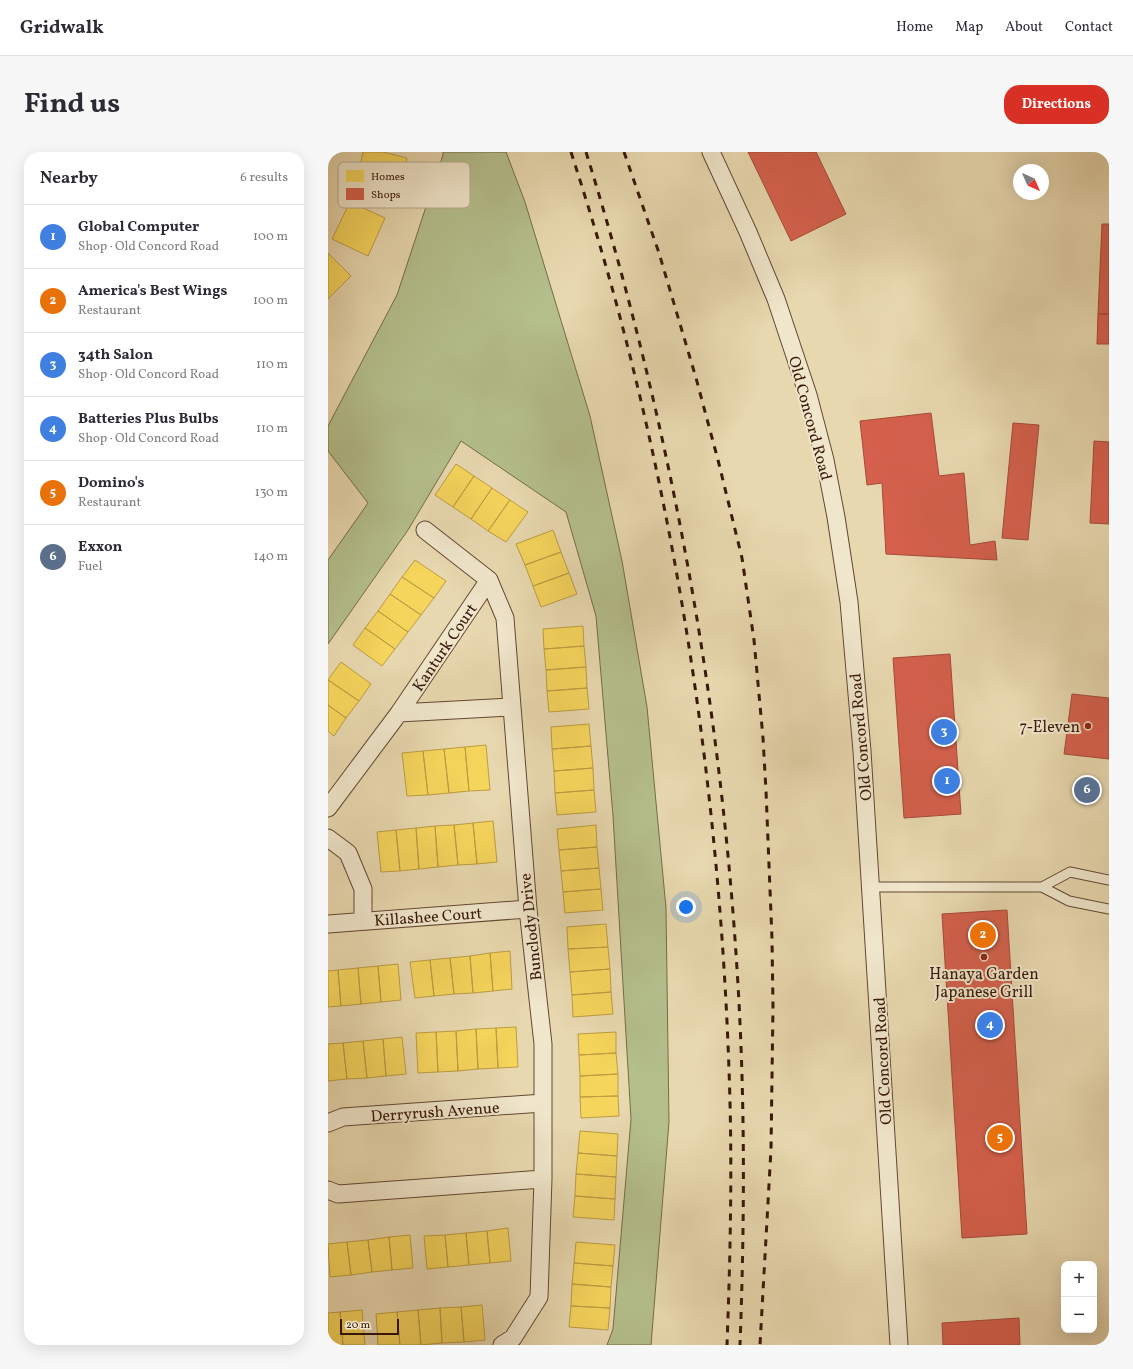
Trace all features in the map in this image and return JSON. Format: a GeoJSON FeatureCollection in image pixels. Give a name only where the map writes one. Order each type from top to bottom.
{"type":"FeatureCollection","features":[{"type":"Feature","properties":{"kind":"street","name":"Old Concord Road"},"geometry":{"type":"LineString","coordinates":[[711,152],[748,232],[776,299],[808,396],[825,460],[836,517],[849,602],[862,751],[899,1345]]}},
{"type":"Feature","properties":{"kind":"street","name":"Bunclody Drive"},"geometry":{"type":"LineString","coordinates":[[425,530],[489,580],[506,618],[528,909],[543,1044],[543,1179],[538,1297],[513,1338],[502,1345]]}},
{"type":"Feature","properties":{"kind":"street","name":"Kanturk Court"},"geometry":{"type":"LineString","coordinates":[[328,808],[399,713],[489,580]]}},
{"type":"Feature","properties":{"kind":"street","name":"Kanturk Court"},"geometry":{"type":"LineString","coordinates":[[399,713],[512,707]]}},
{"type":"Feature","properties":{"kind":"street"},"geometry":{"type":"LineString","coordinates":[[328,838],[348,853],[363,889],[363,920]]}},
{"type":"Feature","properties":{"kind":"street","name":"Killashee Court"},"geometry":{"type":"LineString","coordinates":[[328,924],[363,920],[528,909]]}},
{"type":"Feature","properties":{"kind":"street","name":"Derryrush Avenue"},"geometry":{"type":"LineString","coordinates":[[328,1123],[343,1117],[543,1103]]}},
{"type":"Feature","properties":{"kind":"street"},"geometry":{"type":"LineString","coordinates":[[328,1190],[338,1194],[543,1179]]}},
{"type":"Feature","properties":{"kind":"lane"},"geometry":{"type":"LineString","coordinates":[[1042,887],[1070,872],[1109,880]]}},
{"type":"Feature","properties":{"kind":"lane"},"geometry":{"type":"LineString","coordinates":[[871,887],[1042,887],[1069,901],[1109,909]]}},
{"type":"Feature","properties":{"kind":"green space"},"geometry":{"type":"Polygon","coordinates":[[[443,152],[506,152],[525,202],[590,416],[622,561],[647,707],[666,908],[669,1122],[651,1345],[607,1345],[613,1329],[631,1119],[613,816],[596,616],[566,512],[461,441],[408,530],[328,644],[328,560],[368,503],[328,451],[328,426],[397,295],[426,208],[470,208],[470,162],[441,162],[443,152]]]}},
{"type":"Feature","properties":{"kind":"building: Homes"},"geometry":{"type":"Polygon","coordinates":[[[363,152],[383,152],[407,158],[406,162],[361,162],[363,152]]]}},
{"type":"Feature","properties":{"kind":"building: Homes"},"geometry":{"type":"Polygon","coordinates":[[[347,208],[363,208],[385,218],[368,256],[332,239],[347,208]]]}},
{"type":"Feature","properties":{"kind":"building: Homes"},"geometry":{"type":"Polygon","coordinates":[[[328,253],[351,276],[328,299],[328,253]]]}},
{"type":"Feature","properties":{"kind":"building: Homes"},"geometry":{"type":"Polygon","coordinates":[[[456,464],[474,476],[453,507],[435,495],[456,464]]]}},
{"type":"Feature","properties":{"kind":"building: Homes"},"geometry":{"type":"Polygon","coordinates":[[[474,476],[492,488],[471,519],[453,507],[474,476]]]}},
{"type":"Feature","properties":{"kind":"building: Homes"},"geometry":{"type":"Polygon","coordinates":[[[492,488],[510,500],[488,531],[471,519],[492,488]]]}},
{"type":"Feature","properties":{"kind":"building: Homes"},"geometry":{"type":"Polygon","coordinates":[[[510,500],[528,512],[506,542],[488,531],[510,500]]]}},
{"type":"Feature","properties":{"kind":"building: Homes"},"geometry":{"type":"Polygon","coordinates":[[[553,530],[561,552],[525,565],[516,544],[553,530]]]}},
{"type":"Feature","properties":{"kind":"building: Homes"},"geometry":{"type":"Polygon","coordinates":[[[561,552],[569,573],[533,586],[525,565],[561,552]]]}},
{"type":"Feature","properties":{"kind":"building: Homes"},"geometry":{"type":"Polygon","coordinates":[[[415,560],[446,581],[434,598],[402,577],[415,560]]]}},
{"type":"Feature","properties":{"kind":"building: Homes"},"geometry":{"type":"Polygon","coordinates":[[[569,573],[577,594],[541,607],[533,586],[569,573]]]}},
{"type":"Feature","properties":{"kind":"building: Homes"},"geometry":{"type":"Polygon","coordinates":[[[402,577],[434,598],[421,615],[390,594],[402,577]]]}},
{"type":"Feature","properties":{"kind":"building: Homes"},"geometry":{"type":"Polygon","coordinates":[[[390,594],[421,615],[408,632],[378,611],[390,594]]]}},
{"type":"Feature","properties":{"kind":"building: Homes"},"geometry":{"type":"Polygon","coordinates":[[[378,611],[408,632],[395,649],[365,628],[378,611]]]}},
{"type":"Feature","properties":{"kind":"building: Homes"},"geometry":{"type":"Polygon","coordinates":[[[583,626],[584,646],[544,649],[543,629],[583,626]]]}},
{"type":"Feature","properties":{"kind":"building: Homes"},"geometry":{"type":"Polygon","coordinates":[[[365,628],[395,649],[382,666],[353,645],[365,628]]]}},
{"type":"Feature","properties":{"kind":"building: Homes"},"geometry":{"type":"Polygon","coordinates":[[[584,646],[586,667],[546,670],[544,649],[584,646]]]}},
{"type":"Feature","properties":{"kind":"building: Homes"},"geometry":{"type":"Polygon","coordinates":[[[341,662],[371,684],[359,701],[328,680],[341,662]]]}},
{"type":"Feature","properties":{"kind":"building: Homes"},"geometry":{"type":"Polygon","coordinates":[[[586,667],[587,688],[547,691],[546,670],[586,667]]]}},
{"type":"Feature","properties":{"kind":"building: Homes"},"geometry":{"type":"Polygon","coordinates":[[[328,680],[359,701],[346,718],[328,705],[328,680]]]}},
{"type":"Feature","properties":{"kind":"building: Homes"},"geometry":{"type":"Polygon","coordinates":[[[587,688],[589,709],[549,712],[547,691],[587,688]]]}},
{"type":"Feature","properties":{"kind":"building: Homes"},"geometry":{"type":"Polygon","coordinates":[[[328,705],[346,718],[334,736],[328,731],[328,705]]]}},
{"type":"Feature","properties":{"kind":"building: Homes"},"geometry":{"type":"Polygon","coordinates":[[[589,724],[591,746],[552,749],[551,727],[589,724]]]}},
{"type":"Feature","properties":{"kind":"building: Homes"},"geometry":{"type":"Polygon","coordinates":[[[486,745],[490,790],[469,791],[465,747],[486,745]]]}},
{"type":"Feature","properties":{"kind":"building: Homes"},"geometry":{"type":"Polygon","coordinates":[[[591,746],[593,768],[554,771],[552,749],[591,746]]]}},
{"type":"Feature","properties":{"kind":"building: Homes"},"geometry":{"type":"Polygon","coordinates":[[[465,747],[469,791],[449,793],[444,749],[465,747]]]}},
{"type":"Feature","properties":{"kind":"building: Homes"},"geometry":{"type":"Polygon","coordinates":[[[444,749],[449,793],[428,795],[423,751],[444,749]]]}},
{"type":"Feature","properties":{"kind":"building: Homes"},"geometry":{"type":"Polygon","coordinates":[[[423,751],[428,795],[407,796],[402,753],[423,751]]]}},
{"type":"Feature","properties":{"kind":"building: Homes"},"geometry":{"type":"Polygon","coordinates":[[[593,768],[594,790],[555,793],[554,771],[593,768]]]}},
{"type":"Feature","properties":{"kind":"building: Homes"},"geometry":{"type":"Polygon","coordinates":[[[594,790],[596,812],[557,815],[555,793],[594,790]]]}},
{"type":"Feature","properties":{"kind":"building: Homes"},"geometry":{"type":"Polygon","coordinates":[[[493,821],[497,862],[477,864],[473,823],[493,821]]]}},
{"type":"Feature","properties":{"kind":"building: Homes"},"geometry":{"type":"Polygon","coordinates":[[[473,823],[477,864],[458,865],[454,825],[473,823]]]}},
{"type":"Feature","properties":{"kind":"building: Homes"},"geometry":{"type":"Polygon","coordinates":[[[454,825],[458,865],[438,867],[435,826],[454,825]]]}},
{"type":"Feature","properties":{"kind":"building: Homes"},"geometry":{"type":"Polygon","coordinates":[[[596,825],[597,847],[559,850],[557,829],[596,825]]]}},
{"type":"Feature","properties":{"kind":"building: Homes"},"geometry":{"type":"Polygon","coordinates":[[[435,826],[438,867],[419,869],[416,828],[435,826]]]}},
{"type":"Feature","properties":{"kind":"building: Homes"},"geometry":{"type":"Polygon","coordinates":[[[416,828],[419,869],[400,871],[396,830],[416,828]]]}},
{"type":"Feature","properties":{"kind":"building: Homes"},"geometry":{"type":"Polygon","coordinates":[[[396,830],[400,871],[381,872],[377,832],[396,830]]]}},
{"type":"Feature","properties":{"kind":"building: Homes"},"geometry":{"type":"Polygon","coordinates":[[[597,847],[599,868],[561,871],[559,850],[597,847]]]}},
{"type":"Feature","properties":{"kind":"building: Homes"},"geometry":{"type":"Polygon","coordinates":[[[599,868],[601,889],[563,892],[561,871],[599,868]]]}},
{"type":"Feature","properties":{"kind":"building: Homes"},"geometry":{"type":"Polygon","coordinates":[[[601,889],[603,910],[565,913],[563,892],[601,889]]]}},
{"type":"Feature","properties":{"kind":"building: Homes"},"geometry":{"type":"Polygon","coordinates":[[[606,924],[608,947],[568,949],[567,927],[606,924]]]}},
{"type":"Feature","properties":{"kind":"building: Homes"},"geometry":{"type":"Polygon","coordinates":[[[608,947],[610,969],[570,972],[568,949],[608,947]]]}},
{"type":"Feature","properties":{"kind":"building: Homes"},"geometry":{"type":"Polygon","coordinates":[[[510,951],[512,989],[493,991],[490,953],[510,951]]]}},
{"type":"Feature","properties":{"kind":"building: Homes"},"geometry":{"type":"Polygon","coordinates":[[[490,953],[493,991],[473,993],[470,956],[490,953]]]}},
{"type":"Feature","properties":{"kind":"building: Homes"},"geometry":{"type":"Polygon","coordinates":[[[470,956],[473,993],[454,994],[450,958],[470,956]]]}},
{"type":"Feature","properties":{"kind":"building: Homes"},"geometry":{"type":"Polygon","coordinates":[[[450,958],[454,994],[434,996],[430,960],[450,958]]]}},
{"type":"Feature","properties":{"kind":"building: Homes"},"geometry":{"type":"Polygon","coordinates":[[[430,960],[434,996],[415,998],[410,962],[430,960]]]}},
{"type":"Feature","properties":{"kind":"building: Homes"},"geometry":{"type":"Polygon","coordinates":[[[398,964],[401,1000],[381,1002],[378,966],[398,964]]]}},
{"type":"Feature","properties":{"kind":"building: Homes"},"geometry":{"type":"Polygon","coordinates":[[[378,966],[381,1002],[361,1004],[358,968],[378,966]]]}},
{"type":"Feature","properties":{"kind":"building: Homes"},"geometry":{"type":"Polygon","coordinates":[[[358,968],[361,1004],[341,1006],[338,970],[358,968]]]}},
{"type":"Feature","properties":{"kind":"building: Homes"},"geometry":{"type":"Polygon","coordinates":[[[610,969],[611,992],[572,995],[570,972],[610,969]]]}},
{"type":"Feature","properties":{"kind":"building: Homes"},"geometry":{"type":"Polygon","coordinates":[[[338,970],[341,1006],[328,1007],[328,971],[338,970]]]}},
{"type":"Feature","properties":{"kind":"building: Homes"},"geometry":{"type":"Polygon","coordinates":[[[611,992],[613,1014],[573,1017],[572,995],[611,992]]]}},
{"type":"Feature","properties":{"kind":"building: Homes"},"geometry":{"type":"Polygon","coordinates":[[[516,1027],[518,1067],[498,1068],[496,1028],[516,1027]]]}},
{"type":"Feature","properties":{"kind":"building: Homes"},"geometry":{"type":"Polygon","coordinates":[[[496,1028],[498,1068],[478,1069],[476,1029],[496,1028]]]}},
{"type":"Feature","properties":{"kind":"building: Homes"},"geometry":{"type":"Polygon","coordinates":[[[476,1029],[478,1069],[458,1071],[456,1031],[476,1029]]]}},
{"type":"Feature","properties":{"kind":"building: Homes"},"geometry":{"type":"Polygon","coordinates":[[[456,1031],[458,1071],[438,1072],[436,1032],[456,1031]]]}},
{"type":"Feature","properties":{"kind":"building: Homes"},"geometry":{"type":"Polygon","coordinates":[[[436,1032],[438,1072],[418,1073],[416,1033],[436,1032]]]}},
{"type":"Feature","properties":{"kind":"building: Homes"},"geometry":{"type":"Polygon","coordinates":[[[616,1032],[616,1053],[579,1055],[578,1034],[616,1032]]]}},
{"type":"Feature","properties":{"kind":"building: Homes"},"geometry":{"type":"Polygon","coordinates":[[[402,1037],[406,1074],[386,1076],[383,1039],[402,1037]]]}},
{"type":"Feature","properties":{"kind":"building: Homes"},"geometry":{"type":"Polygon","coordinates":[[[383,1039],[386,1076],[367,1078],[363,1041],[383,1039]]]}},
{"type":"Feature","properties":{"kind":"building: Homes"},"geometry":{"type":"Polygon","coordinates":[[[363,1041],[367,1078],[347,1079],[343,1043],[363,1041]]]}},
{"type":"Feature","properties":{"kind":"building: Homes"},"geometry":{"type":"Polygon","coordinates":[[[343,1043],[347,1079],[328,1081],[328,1044],[343,1043]]]}},
{"type":"Feature","properties":{"kind":"building: Homes"},"geometry":{"type":"Polygon","coordinates":[[[616,1053],[618,1074],[580,1076],[579,1055],[616,1053]]]}},
{"type":"Feature","properties":{"kind":"building: Homes"},"geometry":{"type":"Polygon","coordinates":[[[618,1074],[618,1096],[580,1097],[580,1076],[618,1074]]]}},
{"type":"Feature","properties":{"kind":"building: Homes"},"geometry":{"type":"Polygon","coordinates":[[[618,1096],[619,1116],[581,1118],[580,1097],[618,1096]]]}},
{"type":"Feature","properties":{"kind":"building: Homes"},"geometry":{"type":"Polygon","coordinates":[[[580,1131],[618,1134],[617,1156],[578,1153],[580,1131]]]}},
{"type":"Feature","properties":{"kind":"building: Homes"},"geometry":{"type":"Polygon","coordinates":[[[578,1153],[617,1156],[616,1177],[576,1174],[578,1153]]]}},
{"type":"Feature","properties":{"kind":"building: Homes"},"geometry":{"type":"Polygon","coordinates":[[[576,1174],[616,1177],[615,1199],[575,1196],[576,1174]]]}},
{"type":"Feature","properties":{"kind":"building: Homes"},"geometry":{"type":"Polygon","coordinates":[[[575,1196],[615,1199],[614,1220],[573,1217],[575,1196]]]}},
{"type":"Feature","properties":{"kind":"building: Homes"},"geometry":{"type":"Polygon","coordinates":[[[508,1228],[511,1261],[490,1263],[487,1231],[508,1228]]]}},
{"type":"Feature","properties":{"kind":"building: Homes"},"geometry":{"type":"Polygon","coordinates":[[[487,1231],[490,1263],[469,1265],[466,1233],[487,1231]]]}},
{"type":"Feature","properties":{"kind":"building: Homes"},"geometry":{"type":"Polygon","coordinates":[[[466,1233],[469,1265],[448,1267],[445,1235],[466,1233]]]}},
{"type":"Feature","properties":{"kind":"building: Homes"},"geometry":{"type":"Polygon","coordinates":[[[410,1235],[413,1268],[392,1270],[389,1237],[410,1235]]]}},
{"type":"Feature","properties":{"kind":"building: Homes"},"geometry":{"type":"Polygon","coordinates":[[[445,1235],[448,1267],[427,1269],[424,1236],[445,1235]]]}},
{"type":"Feature","properties":{"kind":"building: Homes"},"geometry":{"type":"Polygon","coordinates":[[[389,1237],[392,1270],[372,1272],[368,1240],[389,1237]]]}},
{"type":"Feature","properties":{"kind":"building: Homes"},"geometry":{"type":"Polygon","coordinates":[[[368,1240],[372,1272],[351,1275],[347,1242],[368,1240]]]}},
{"type":"Feature","properties":{"kind":"building: Homes"},"geometry":{"type":"Polygon","coordinates":[[[347,1242],[351,1275],[330,1277],[328,1244],[347,1242]]]}},
{"type":"Feature","properties":{"kind":"building: Homes"},"geometry":{"type":"Polygon","coordinates":[[[576,1242],[615,1245],[613,1266],[574,1263],[576,1242]]]}},
{"type":"Feature","properties":{"kind":"building: Homes"},"geometry":{"type":"Polygon","coordinates":[[[574,1263],[613,1266],[611,1287],[572,1284],[574,1263]]]}},
{"type":"Feature","properties":{"kind":"building: Homes"},"geometry":{"type":"Polygon","coordinates":[[[572,1284],[611,1287],[610,1308],[571,1306],[572,1284]]]}},
{"type":"Feature","properties":{"kind":"building: Homes"},"geometry":{"type":"Polygon","coordinates":[[[482,1305],[485,1340],[464,1342],[461,1307],[482,1305]]]}},
{"type":"Feature","properties":{"kind":"building: Homes"},"geometry":{"type":"Polygon","coordinates":[[[571,1306],[610,1308],[608,1330],[569,1327],[571,1306]]]}},
{"type":"Feature","properties":{"kind":"building: Homes"},"geometry":{"type":"Polygon","coordinates":[[[461,1307],[464,1342],[442,1343],[440,1308],[461,1307]]]}},
{"type":"Feature","properties":{"kind":"building: Homes"},"geometry":{"type":"Polygon","coordinates":[[[440,1308],[442,1343],[421,1345],[418,1310],[440,1308]]]}},
{"type":"Feature","properties":{"kind":"building: Homes"},"geometry":{"type":"Polygon","coordinates":[[[362,1310],[365,1345],[343,1345],[340,1312],[362,1310]]]}},
{"type":"Feature","properties":{"kind":"building: Homes"},"geometry":{"type":"Polygon","coordinates":[[[418,1310],[421,1345],[400,1345],[397,1312],[418,1310]]]}},
{"type":"Feature","properties":{"kind":"building: Homes"},"geometry":{"type":"Polygon","coordinates":[[[340,1312],[343,1345],[328,1345],[328,1313],[340,1312]]]}},
{"type":"Feature","properties":{"kind":"building: Homes"},"geometry":{"type":"Polygon","coordinates":[[[397,1312],[400,1345],[378,1345],[376,1314],[397,1312]]]}},
{"type":"Feature","properties":{"kind":"building: Shops"},"geometry":{"type":"Polygon","coordinates":[[[748,152],[816,152],[846,214],[791,241],[748,152]]]}},
{"type":"Feature","properties":{"kind":"building: Shops"},"geometry":{"type":"Polygon","coordinates":[[[1102,224],[1109,224],[1109,314],[1098,314],[1102,224]]]}},
{"type":"Feature","properties":{"kind":"building: Shops"},"geometry":{"type":"Polygon","coordinates":[[[1098,314],[1109,314],[1109,344],[1097,344],[1098,314]]]}},
{"type":"Feature","properties":{"kind":"building: Shops"},"geometry":{"type":"Polygon","coordinates":[[[931,413],[939,476],[964,473],[970,545],[995,541],[997,560],[886,554],[882,483],[867,485],[860,421],[931,413]]]}},
{"type":"Feature","properties":{"kind":"building: Shops"},"geometry":{"type":"Polygon","coordinates":[[[1013,423],[1039,425],[1028,540],[1002,538],[1013,423]]]}},
{"type":"Feature","properties":{"kind":"building: Shops"},"geometry":{"type":"Polygon","coordinates":[[[1094,441],[1109,442],[1109,524],[1090,523],[1094,441]]]}},
{"type":"Feature","properties":{"kind":"building: Shops"},"geometry":{"type":"Polygon","coordinates":[[[950,654],[961,814],[904,818],[893,658],[950,654]]]}},
{"type":"Feature","properties":{"kind":"building: Shops","name":"7-Eleven"},"geometry":{"type":"Polygon","coordinates":[[[1072,694],[1109,698],[1109,759],[1064,754],[1072,694]]]}},
{"type":"Feature","properties":{"kind":"building: Shops"},"geometry":{"type":"Polygon","coordinates":[[[1007,910],[1027,1234],[962,1238],[942,914],[1007,910]]]}},
{"type":"Feature","properties":{"kind":"building: Shops"},"geometry":{"type":"Polygon","coordinates":[[[1019,1318],[1020,1345],[943,1345],[942,1323],[1019,1318]]]}},
{"type":"Feature","properties":{"kind":"railway"},"geometry":{"type":"LineString","coordinates":[[571,152],[609,278],[645,417],[683,610],[698,708],[710,806],[726,1003],[731,1163],[727,1345]]}},
{"type":"Feature","properties":{"kind":"railway"},"geometry":{"type":"LineString","coordinates":[[586,152],[617,259],[645,366],[670,474],[691,583],[708,692],[722,802],[733,912],[740,1023],[743,1103],[740,1345]]}},
{"type":"Feature","properties":{"kind":"railway"},"geometry":{"type":"LineString","coordinates":[[624,152],[659,253],[696,378],[718,460],[742,558],[754,640],[763,738],[766,791],[773,1006],[771,1149],[760,1345]]}},
{"type":"Feature","properties":{"kind":"place","name":"7-Eleven"},"geometry":{"type":"Point","coordinates":[1088,726]}},
{"type":"Feature","properties":{"kind":"place","name":"34th Salon"},"geometry":{"type":"Point","coordinates":[944,732]}},
{"type":"Feature","properties":{"kind":"place","name":"Global Computer"},"geometry":{"type":"Point","coordinates":[947,781]}},
{"type":"Feature","properties":{"kind":"place","name":"Exxon"},"geometry":{"type":"Point","coordinates":[1087,790]}},
{"type":"Feature","properties":{"kind":"place","name":"America's Best Wings"},"geometry":{"type":"Point","coordinates":[983,935]}},
{"type":"Feature","properties":{"kind":"place","name":"Hanaya Garden Japanese Grill"},"geometry":{"type":"Point","coordinates":[984,957]}},
{"type":"Feature","properties":{"kind":"place","name":"Batteries Plus Bulbs"},"geometry":{"type":"Point","coordinates":[990,1025]}},
{"type":"Feature","properties":{"kind":"place","name":"Domino's"},"geometry":{"type":"Point","coordinates":[1000,1138]}}]}
